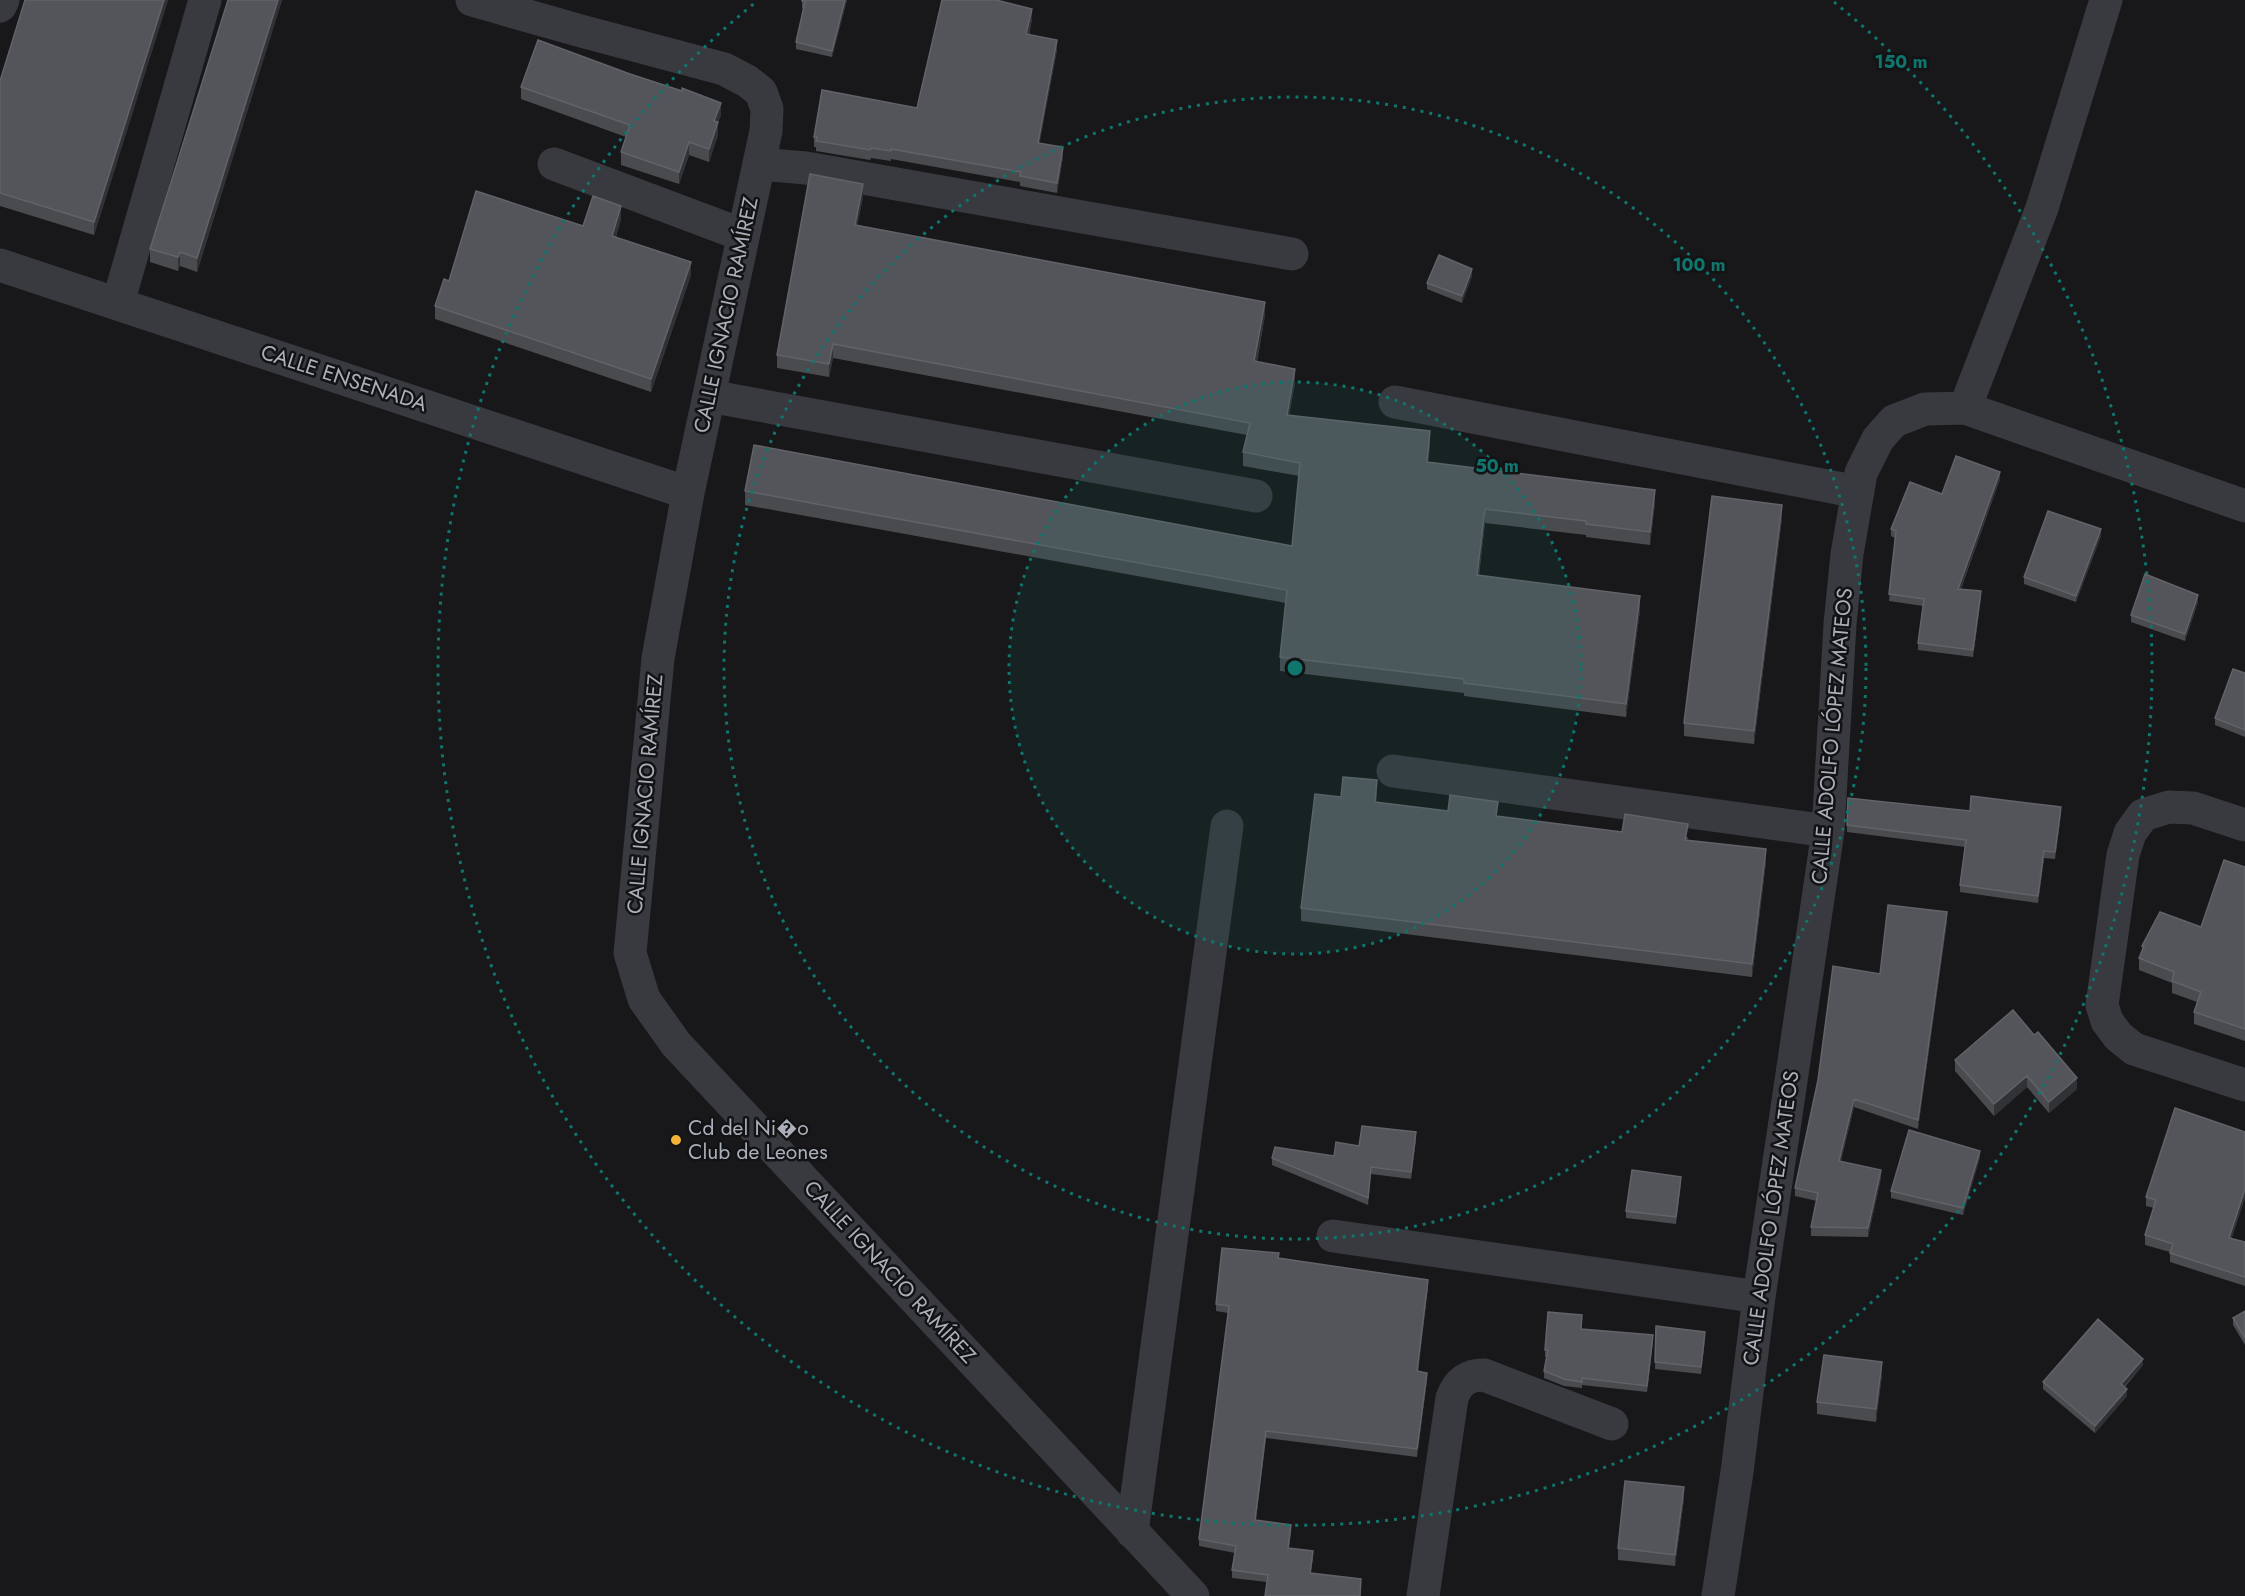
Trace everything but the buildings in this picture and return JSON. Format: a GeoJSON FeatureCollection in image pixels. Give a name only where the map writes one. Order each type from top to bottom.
{"type":"FeatureCollection","features":[{"type":"Feature","properties":{"kind":"street"},"geometry":{"type":"LineString","coordinates":[[0,6],[3,0]]}},
{"type":"Feature","properties":{"kind":"street"},"geometry":{"type":"LineString","coordinates":[[118,303],[205,0]]}},
{"type":"Feature","properties":{"kind":"street","name":"CALLE IGNACIO RAMÍREZ"},"geometry":{"type":"LineString","coordinates":[[472,0],[581,32],[724,69],[747,81],[761,92],[767,109],[766,131],[688,493],[658,658],[630,953],[644,999],[676,1044],[1193,1596]]}},
{"type":"Feature","properties":{"kind":"street"},"geometry":{"type":"LineString","coordinates":[[2106,0],[2042,208],[1965,408],[2245,506]]}},
{"type":"Feature","properties":{"kind":"street"},"geometry":{"type":"LineString","coordinates":[[554,164],[743,235]]}},
{"type":"Feature","properties":{"kind":"street"},"geometry":{"type":"LineString","coordinates":[[759,164],[806,168],[1292,254]]}},
{"type":"Feature","properties":{"kind":"street","name":"CALLE ENSENADA"},"geometry":{"type":"LineString","coordinates":[[0,265],[688,493]]}},
{"type":"Feature","properties":{"kind":"street"},"geometry":{"type":"LineString","coordinates":[[709,396],[1256,496]]}},
{"type":"Feature","properties":{"kind":"street"},"geometry":{"type":"LineString","coordinates":[[1395,402],[1858,492]]}},
{"type":"Feature","properties":{"kind":"street","name":"CALLE ADOLFO LÓPEZ MATEOS"},"geometry":{"type":"LineString","coordinates":[[1718,1596],[1737,1472],[1759,1297],[1828,831],[1840,624],[1847,554],[1861,473],[1878,439],[1894,421],[1925,410],[1965,408]]}},
{"type":"Feature","properties":{"kind":"street"},"geometry":{"type":"LineString","coordinates":[[1394,771],[1828,831]]}},
{"type":"Feature","properties":{"kind":"street"},"geometry":{"type":"LineString","coordinates":[[2245,825],[2193,808],[2169,807],[2143,815],[2130,833],[2122,855],[2102,1005],[2112,1028],[2134,1049],[2245,1085]]}},
{"type":"Feature","properties":{"kind":"street"},"geometry":{"type":"LineString","coordinates":[[1132,1532],[1227,826]]}},
{"type":"Feature","properties":{"kind":"street"},"geometry":{"type":"LineString","coordinates":[[1333,1236],[1759,1297]]}},
{"type":"Feature","properties":{"kind":"street"},"geometry":{"type":"LineString","coordinates":[[1423,1596],[1452,1398],[1456,1388],[1463,1380],[1473,1375],[1484,1375],[1612,1424]]}},
{"type":"Feature","properties":{"kind":"place","name":"Cd del Ni�o Club de Leones"},"geometry":{"type":"Point","coordinates":[676,1140]}}]}
